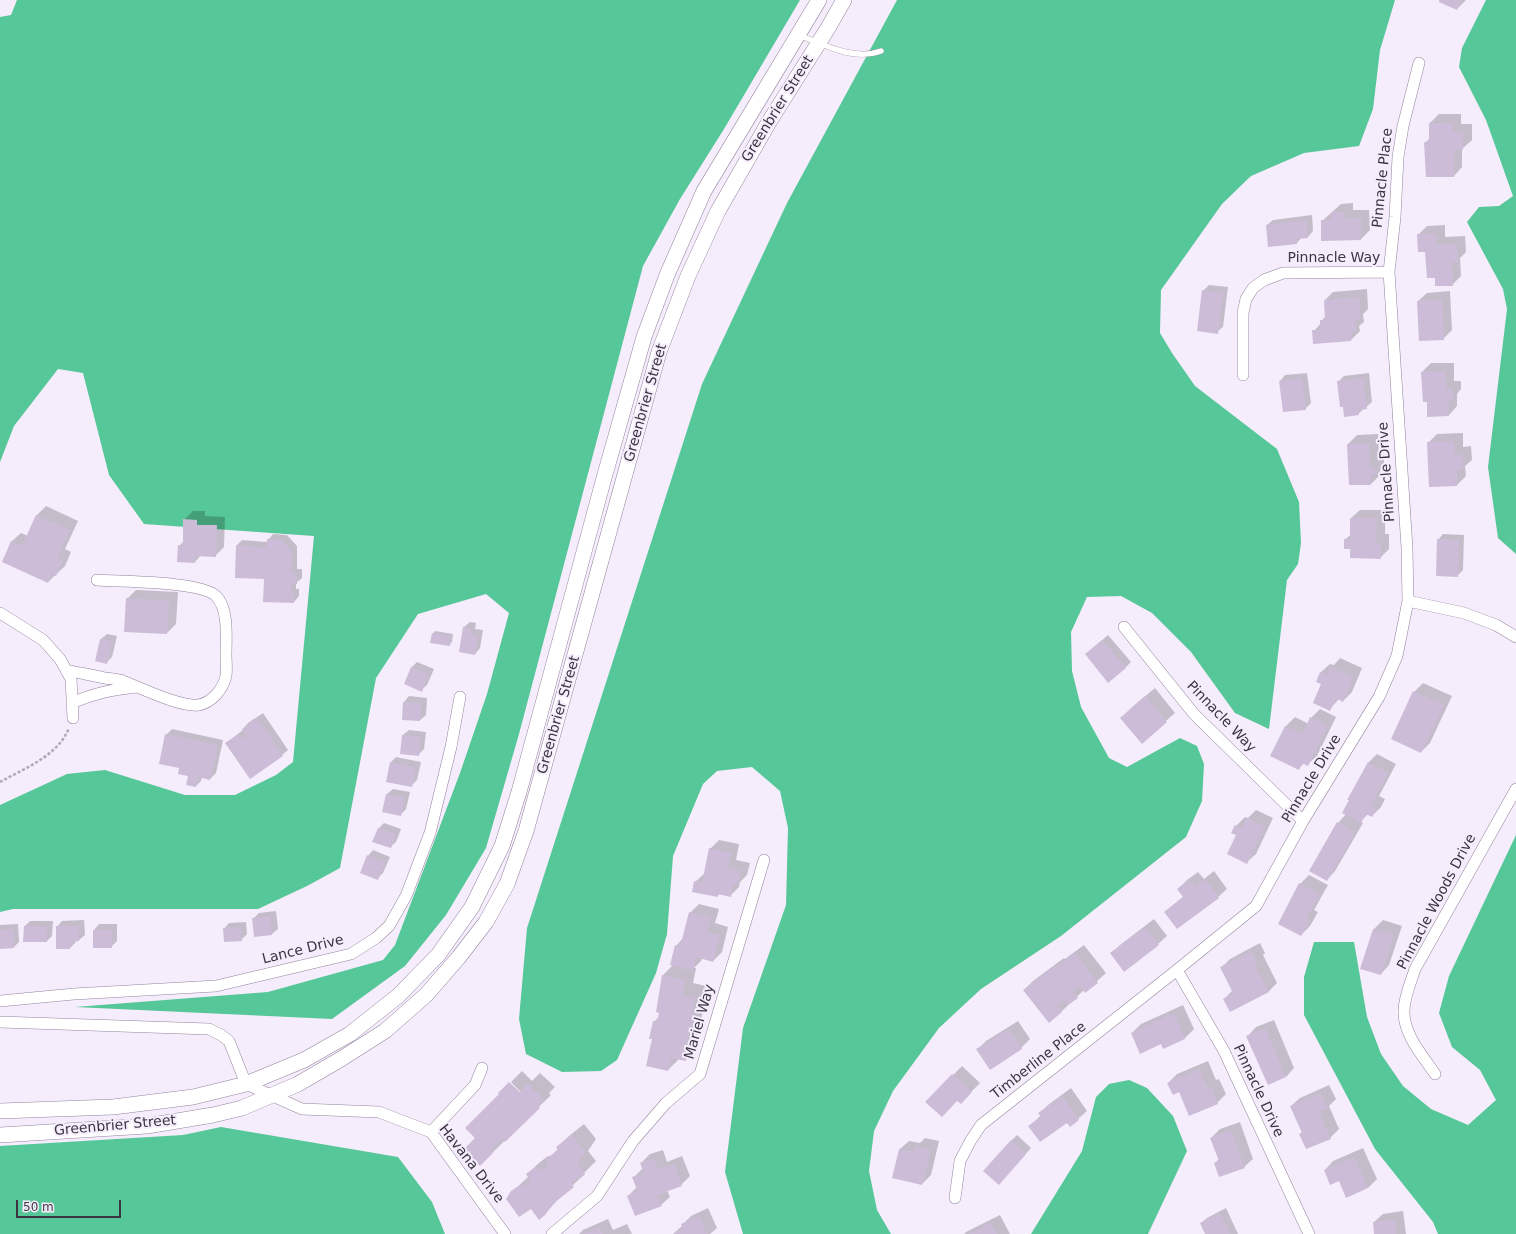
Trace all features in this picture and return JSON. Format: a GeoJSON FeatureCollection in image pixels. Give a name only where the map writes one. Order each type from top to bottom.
{"type":"FeatureCollection","features":[{"type":"Feature","properties":{"kind":"main road","name":"Greenbrier Street"},"geometry":{"type":"LineString","coordinates":[[0,1135],[147,1126],[213,1115],[242,1108],[298,1084],[385,1031],[426,995],[459,957],[486,922],[507,884],[526,831],[649,357],[667,275],[704,191],[820,0]]}},
{"type":"Feature","properties":{"kind":"main road","name":"Greenbrier Street"},"geometry":{"type":"LineString","coordinates":[[0,1111],[113,1107],[193,1097],[246,1084],[304,1060],[350,1034],[398,996],[438,956],[472,907],[502,846],[517,799],[602,486],[649,357],[718,211],[768,122],[819,43],[844,0]]}},
{"type":"Feature","properties":{"kind":"street","name":"Pinnacle Place"},"geometry":{"type":"LineString","coordinates":[[1389,272],[1395,217],[1399,150],[1403,126],[1419,63]]}},
{"type":"Feature","properties":{"kind":"street","name":"Pinnacle Way"},"geometry":{"type":"LineString","coordinates":[[1243,375],[1243,313],[1246,299],[1254,288],[1264,280],[1283,273],[1389,272]]}},
{"type":"Feature","properties":{"kind":"street","name":"Pinnacle Drive"},"geometry":{"type":"LineString","coordinates":[[1308,1234],[1224,1051],[1177,970],[1256,906],[1303,821],[1379,697],[1397,656],[1408,601],[1407,548],[1389,272]]}},
{"type":"Feature","properties":{"kind":"street"},"geometry":{"type":"LineString","coordinates":[[66,670],[122,680],[136,687],[184,704],[198,705],[208,701],[216,695],[226,676],[226,624],[223,606],[217,596],[207,590],[181,585],[97,580]]}},
{"type":"Feature","properties":{"kind":"street"},"geometry":{"type":"LineString","coordinates":[[1408,601],[1464,613],[1496,625],[1516,637]]}},
{"type":"Feature","properties":{"kind":"street"},"geometry":{"type":"LineString","coordinates":[[0,613],[43,640],[60,659],[71,679],[73,718]]}},
{"type":"Feature","properties":{"kind":"street","name":"Pinnacle Way"},"geometry":{"type":"LineString","coordinates":[[1124,627],[1194,714],[1303,821]]}},
{"type":"Feature","properties":{"kind":"street"},"geometry":{"type":"LineString","coordinates":[[72,703],[94,694],[136,687]]}},
{"type":"Feature","properties":{"kind":"street","name":"Lance Drive"},"geometry":{"type":"LineString","coordinates":[[0,1001],[74,994],[216,986],[351,954],[376,938],[389,926],[406,896],[430,833],[452,747],[460,697]]}},
{"type":"Feature","properties":{"kind":"street","name":"Pinnacle Woods Drive"},"geometry":{"type":"LineString","coordinates":[[1435,1074],[1406,1030],[1404,1011],[1408,992],[1415,969],[1516,789]]}},
{"type":"Feature","properties":{"kind":"street","name":"Mariel Way"},"geometry":{"type":"LineString","coordinates":[[552,1234],[596,1196],[633,1141],[666,1103],[700,1074],[764,860]]}},
{"type":"Feature","properties":{"kind":"street","name":"Timberline Place"},"geometry":{"type":"LineString","coordinates":[[955,1198],[960,1161],[981,1125],[1177,970]]}},
{"type":"Feature","properties":{"kind":"street"},"geometry":{"type":"LineString","coordinates":[[0,1022],[209,1029],[229,1041],[246,1084]]}},
{"type":"Feature","properties":{"kind":"street"},"geometry":{"type":"LineString","coordinates":[[431,1132],[474,1085],[482,1068]]}},
{"type":"Feature","properties":{"kind":"street","name":"Havana Drive"},"geometry":{"type":"LineString","coordinates":[[246,1084],[302,1109],[379,1112],[431,1132],[505,1234]]}},
{"type":"Feature","properties":{"kind":"lane"},"geometry":{"type":"LineString","coordinates":[[799,35],[839,52],[872,54],[881,51]]}},
{"type":"Feature","properties":{"kind":"path"},"geometry":{"type":"LineString","coordinates":[[0,782],[47,756],[65,739],[73,718]]}},
{"type":"Feature","properties":{"kind":"green space"},"geometry":{"type":"Polygon","coordinates":[[[17,0],[800,0],[724,129],[680,199],[643,266],[519,734],[486,848],[446,915],[405,966],[332,1019],[75,1007],[268,992],[383,960],[395,945],[460,773],[487,694],[509,613],[486,594],[418,614],[376,678],[340,868],[307,886],[258,909],[13,909],[0,912],[0,805],[67,774],[105,770],[185,795],[235,795],[276,775],[293,762],[314,536],[144,524],[109,475],[83,373],[58,369],[14,426],[0,462],[0,17],[11,15],[17,0]]]}},
{"type":"Feature","properties":{"kind":"green space"},"geometry":{"type":"Polygon","coordinates":[[[897,0],[1395,0],[1380,50],[1373,109],[1359,146],[1304,153],[1251,176],[1222,204],[1161,290],[1160,333],[1172,353],[1195,386],[1277,449],[1299,502],[1301,543],[1298,564],[1287,580],[1269,729],[1235,713],[1191,652],[1152,613],[1121,596],[1087,597],[1071,632],[1072,671],[1081,707],[1109,758],[1127,767],[1180,738],[1197,746],[1204,764],[1202,801],[1186,837],[1061,936],[981,989],[939,1028],[893,1091],[874,1131],[869,1171],[877,1210],[891,1234],[743,1234],[725,1172],[743,1028],[786,905],[788,828],[780,791],[752,767],[717,771],[703,784],[673,856],[667,934],[656,973],[617,1060],[601,1071],[562,1072],[526,1054],[519,1019],[527,928],[702,384],[787,203],[897,0]]]}},
{"type":"Feature","properties":{"kind":"green space"},"geometry":{"type":"Polygon","coordinates":[[[1486,0],[1516,0],[1516,554],[1498,538],[1488,467],[1507,309],[1503,289],[1467,222],[1479,207],[1499,206],[1513,196],[1486,120],[1459,67],[1462,48],[1486,0]]]}},
{"type":"Feature","properties":{"kind":"green space"},"geometry":{"type":"Polygon","coordinates":[[[1516,835],[1516,1234],[1438,1234],[1433,1222],[1375,1149],[1304,1015],[1304,977],[1314,942],[1354,942],[1367,1017],[1381,1054],[1403,1086],[1431,1109],[1468,1125],[1496,1100],[1480,1070],[1452,1047],[1439,1013],[1449,976],[1516,835]]]}},
{"type":"Feature","properties":{"kind":"green space"},"geometry":{"type":"Polygon","coordinates":[[[1129,1080],[1147,1088],[1173,1116],[1187,1151],[1148,1234],[1031,1234],[1082,1151],[1096,1097],[1109,1084],[1129,1080]]]}},
{"type":"Feature","properties":{"kind":"green space"},"geometry":{"type":"Polygon","coordinates":[[[221,1127],[398,1157],[432,1202],[445,1234],[0,1234],[0,1146],[183,1135],[221,1127]]]}},
{"type":"Feature","properties":{"kind":"building"},"geometry":{"type":"Polygon","coordinates":[[[1439,0],[1461,0],[1457,10],[1439,2],[1439,0]]]}},
{"type":"Feature","properties":{"kind":"building"},"geometry":{"type":"Polygon","coordinates":[[[1429,123],[1453,123],[1453,132],[1463,132],[1463,150],[1454,150],[1454,177],[1426,177],[1424,142],[1429,142],[1429,123]]]}},
{"type":"Feature","properties":{"kind":"building"},"geometry":{"type":"Polygon","coordinates":[[[1331,212],[1344,212],[1345,219],[1361,218],[1361,240],[1321,241],[1321,220],[1331,220],[1331,212]]]}},
{"type":"Feature","properties":{"kind":"building"},"geometry":{"type":"Polygon","coordinates":[[[1306,220],[1308,238],[1296,239],[1297,244],[1268,247],[1266,225],[1306,220]]]}},
{"type":"Feature","properties":{"kind":"building"},"geometry":{"type":"Polygon","coordinates":[[[1417,234],[1436,234],[1437,245],[1457,244],[1458,262],[1452,262],[1453,286],[1435,286],[1435,278],[1427,278],[1425,252],[1418,252],[1417,234]]]}},
{"type":"Feature","properties":{"kind":"building"},"geometry":{"type":"Polygon","coordinates":[[[1202,290],[1223,293],[1218,334],[1197,331],[1202,290]]]}},
{"type":"Feature","properties":{"kind":"building"},"geometry":{"type":"Polygon","coordinates":[[[1359,297],[1360,319],[1355,319],[1356,332],[1351,332],[1351,341],[1313,344],[1312,330],[1320,330],[1320,320],[1325,320],[1324,300],[1359,297]]]}},
{"type":"Feature","properties":{"kind":"building"},"geometry":{"type":"Polygon","coordinates":[[[1442,300],[1444,340],[1419,341],[1417,301],[1442,300]]]}},
{"type":"Feature","properties":{"kind":"building"},"geometry":{"type":"Polygon","coordinates":[[[1445,371],[1446,389],[1453,389],[1453,399],[1449,399],[1449,416],[1427,417],[1427,402],[1423,402],[1421,372],[1445,371]]]}},
{"type":"Feature","properties":{"kind":"building"},"geometry":{"type":"Polygon","coordinates":[[[1302,378],[1306,410],[1283,412],[1279,381],[1302,378]]]}},
{"type":"Feature","properties":{"kind":"building"},"geometry":{"type":"Polygon","coordinates":[[[1363,378],[1367,409],[1358,410],[1359,415],[1344,417],[1343,407],[1340,407],[1337,381],[1363,378]]]}},
{"type":"Feature","properties":{"kind":"building"},"geometry":{"type":"Polygon","coordinates":[[[1454,441],[1455,455],[1463,455],[1463,470],[1457,470],[1457,486],[1429,487],[1427,442],[1454,441]]]}},
{"type":"Feature","properties":{"kind":"building"},"geometry":{"type":"Polygon","coordinates":[[[1369,443],[1370,467],[1375,467],[1376,475],[1371,475],[1371,485],[1349,485],[1347,444],[1369,443]]]}},
{"type":"Feature","properties":{"kind":"building"},"geometry":{"type":"Polygon","coordinates":[[[36,515],[70,530],[57,558],[63,561],[56,576],[52,574],[48,583],[2,562],[11,541],[22,546],[36,515]]]}},
{"type":"Feature","properties":{"kind":"building"},"geometry":{"type":"Polygon","coordinates":[[[1350,518],[1377,518],[1376,543],[1381,543],[1381,559],[1350,558],[1350,549],[1344,549],[1344,539],[1350,539],[1350,518]]]}},
{"type":"Feature","properties":{"kind":"building"},"geometry":{"type":"Polygon","coordinates":[[[183,519],[197,520],[197,525],[217,525],[216,557],[195,556],[195,563],[177,562],[178,545],[183,546],[183,519]]]}},
{"type":"Feature","properties":{"kind":"building"},"geometry":{"type":"Polygon","coordinates":[[[267,539],[282,540],[292,552],[291,574],[297,574],[297,584],[291,584],[291,594],[294,594],[294,603],[263,602],[264,579],[235,578],[236,545],[266,548],[267,539]]]}},
{"type":"Feature","properties":{"kind":"building"},"geometry":{"type":"Polygon","coordinates":[[[1437,539],[1459,540],[1458,577],[1436,576],[1437,539]]]}},
{"type":"Feature","properties":{"kind":"building"},"geometry":{"type":"Polygon","coordinates":[[[126,598],[169,601],[167,634],[124,632],[126,598]]]}},
{"type":"Feature","properties":{"kind":"building"},"geometry":{"type":"Polygon","coordinates":[[[463,627],[471,628],[470,634],[478,636],[475,655],[459,652],[463,627]]]}},
{"type":"Feature","properties":{"kind":"building"},"geometry":{"type":"Polygon","coordinates":[[[432,633],[451,636],[450,646],[430,643],[432,633]]]}},
{"type":"Feature","properties":{"kind":"building"},"geometry":{"type":"Polygon","coordinates":[[[100,639],[112,642],[107,664],[95,661],[100,639]]]}},
{"type":"Feature","properties":{"kind":"building"},"geometry":{"type":"Polygon","coordinates":[[[1102,640],[1126,668],[1108,683],[1085,654],[1102,640]]]}},
{"type":"Feature","properties":{"kind":"building"},"geometry":{"type":"Polygon","coordinates":[[[411,667],[429,674],[422,692],[404,684],[411,667]]]}},
{"type":"Feature","properties":{"kind":"building"},"geometry":{"type":"Polygon","coordinates":[[[1331,667],[1354,677],[1343,702],[1336,698],[1330,711],[1313,703],[1321,684],[1316,682],[1320,672],[1327,675],[1331,667]]]}},
{"type":"Feature","properties":{"kind":"building"},"geometry":{"type":"Polygon","coordinates":[[[1413,691],[1444,705],[1421,753],[1391,739],[1413,691]]]}},
{"type":"Feature","properties":{"kind":"building"},"geometry":{"type":"Polygon","coordinates":[[[1145,696],[1167,722],[1142,744],[1120,718],[1145,696]]]}},
{"type":"Feature","properties":{"kind":"building"},"geometry":{"type":"Polygon","coordinates":[[[403,702],[421,703],[420,721],[402,720],[403,702]]]}},
{"type":"Feature","properties":{"kind":"building"},"geometry":{"type":"Polygon","coordinates":[[[1310,717],[1328,726],[1308,766],[1302,763],[1299,770],[1270,756],[1285,726],[1303,734],[1310,717]]]}},
{"type":"Feature","properties":{"kind":"building"},"geometry":{"type":"Polygon","coordinates":[[[257,718],[283,756],[250,779],[225,743],[239,734],[243,739],[247,736],[242,729],[257,718]]]}},
{"type":"Feature","properties":{"kind":"building"},"geometry":{"type":"Polygon","coordinates":[[[165,734],[218,745],[210,780],[198,777],[196,787],[186,785],[188,776],[178,774],[179,768],[159,764],[165,734]]]}},
{"type":"Feature","properties":{"kind":"building"},"geometry":{"type":"Polygon","coordinates":[[[402,735],[421,737],[419,756],[400,754],[402,735]]]}},
{"type":"Feature","properties":{"kind":"building"},"geometry":{"type":"Polygon","coordinates":[[[390,762],[416,768],[412,787],[386,782],[390,762]]]}},
{"type":"Feature","properties":{"kind":"building"},"geometry":{"type":"Polygon","coordinates":[[[1368,762],[1388,773],[1371,805],[1377,808],[1372,817],[1366,814],[1361,823],[1342,813],[1349,800],[1347,800],[1368,762]]]}},
{"type":"Feature","properties":{"kind":"building"},"geometry":{"type":"Polygon","coordinates":[[[386,794],[405,798],[401,816],[382,812],[386,794]]]}},
{"type":"Feature","properties":{"kind":"building"},"geometry":{"type":"Polygon","coordinates":[[[1247,818],[1265,827],[1247,864],[1227,854],[1236,835],[1231,833],[1235,825],[1242,828],[1247,818]]]}},
{"type":"Feature","properties":{"kind":"building"},"geometry":{"type":"Polygon","coordinates":[[[1337,822],[1355,832],[1327,881],[1309,871],[1337,822]]]}},
{"type":"Feature","properties":{"kind":"building"},"geometry":{"type":"Polygon","coordinates":[[[378,828],[396,835],[391,848],[372,842],[378,828]]]}},
{"type":"Feature","properties":{"kind":"building"},"geometry":{"type":"Polygon","coordinates":[[[709,848],[731,853],[728,868],[741,871],[738,885],[733,884],[731,897],[718,894],[718,897],[692,892],[694,881],[702,883],[709,848]]]}},
{"type":"Feature","properties":{"kind":"building"},"geometry":{"type":"Polygon","coordinates":[[[367,855],[385,862],[378,880],[360,873],[367,855]]]}},
{"type":"Feature","properties":{"kind":"building"},"geometry":{"type":"Polygon","coordinates":[[[1205,879],[1219,898],[1177,929],[1164,912],[1183,897],[1177,889],[1189,880],[1195,887],[1205,879]]]}},
{"type":"Feature","properties":{"kind":"building"},"geometry":{"type":"Polygon","coordinates":[[[1299,883],[1320,894],[1306,919],[1310,921],[1301,936],[1278,924],[1299,883]]]}},
{"type":"Feature","properties":{"kind":"building"},"geometry":{"type":"Polygon","coordinates":[[[689,912],[711,918],[707,932],[720,935],[713,962],[696,957],[693,971],[670,965],[675,945],[680,947],[689,912]]]}},
{"type":"Feature","properties":{"kind":"building"},"geometry":{"type":"Polygon","coordinates":[[[270,916],[272,935],[254,937],[252,918],[270,916]]]}},
{"type":"Feature","properties":{"kind":"building"},"geometry":{"type":"Polygon","coordinates":[[[24,926],[47,926],[47,942],[23,942],[24,926]]]}},
{"type":"Feature","properties":{"kind":"building"},"geometry":{"type":"Polygon","coordinates":[[[56,926],[79,926],[79,941],[70,942],[70,949],[56,949],[56,926]]]}},
{"type":"Feature","properties":{"kind":"building"},"geometry":{"type":"Polygon","coordinates":[[[241,927],[242,941],[224,942],[223,928],[241,927]]]}},
{"type":"Feature","properties":{"kind":"building"},"geometry":{"type":"Polygon","coordinates":[[[1145,927],[1159,945],[1124,972],[1110,953],[1145,927]]]}},
{"type":"Feature","properties":{"kind":"building"},"geometry":{"type":"Polygon","coordinates":[[[13,929],[14,948],[0,949],[0,930],[13,929]]]}},
{"type":"Feature","properties":{"kind":"building"},"geometry":{"type":"Polygon","coordinates":[[[1373,929],[1394,935],[1381,975],[1360,969],[1373,929]]]}},
{"type":"Feature","properties":{"kind":"building"},"geometry":{"type":"Polygon","coordinates":[[[93,930],[112,930],[112,948],[93,948],[93,930]]]}},
{"type":"Feature","properties":{"kind":"building"},"geometry":{"type":"Polygon","coordinates":[[[1251,951],[1257,962],[1254,964],[1269,992],[1230,1012],[1223,999],[1233,993],[1220,967],[1251,951]]]}},
{"type":"Feature","properties":{"kind":"building"},"geometry":{"type":"Polygon","coordinates":[[[1075,953],[1098,983],[1085,993],[1080,986],[1073,992],[1078,998],[1068,1005],[1063,1000],[1057,1005],[1062,1012],[1049,1023],[1023,990],[1075,953]]]}},
{"type":"Feature","properties":{"kind":"building"},"geometry":{"type":"Polygon","coordinates":[[[662,975],[685,980],[682,995],[695,998],[692,1014],[694,1014],[686,1047],[688,1048],[686,1061],[671,1058],[668,1071],[646,1066],[652,1039],[649,1039],[653,1021],[657,1022],[659,1013],[656,1012],[662,975]]]}},
{"type":"Feature","properties":{"kind":"building"},"geometry":{"type":"Polygon","coordinates":[[[1174,1013],[1185,1039],[1163,1049],[1161,1044],[1140,1054],[1131,1033],[1174,1013]]]}},
{"type":"Feature","properties":{"kind":"building"},"geometry":{"type":"Polygon","coordinates":[[[1265,1028],[1286,1077],[1268,1085],[1246,1036],[1265,1028]]]}},
{"type":"Feature","properties":{"kind":"building"},"geometry":{"type":"Polygon","coordinates":[[[1009,1029],[1022,1049],[990,1070],[976,1049],[1009,1029]]]}},
{"type":"Feature","properties":{"kind":"building"},"geometry":{"type":"Polygon","coordinates":[[[1199,1069],[1208,1088],[1211,1087],[1218,1104],[1189,1116],[1179,1092],[1173,1095],[1167,1083],[1199,1069]]]}},
{"type":"Feature","properties":{"kind":"building"},"geometry":{"type":"Polygon","coordinates":[[[952,1074],[972,1092],[961,1104],[957,1101],[942,1117],[925,1102],[952,1074]]]}},
{"type":"Feature","properties":{"kind":"building"},"geometry":{"type":"Polygon","coordinates":[[[509,1082],[520,1092],[528,1084],[544,1100],[538,1106],[540,1108],[505,1142],[502,1139],[491,1150],[493,1153],[480,1166],[463,1150],[475,1138],[465,1128],[509,1082]]]}},
{"type":"Feature","properties":{"kind":"building"},"geometry":{"type":"Polygon","coordinates":[[[1321,1093],[1328,1108],[1319,1112],[1331,1139],[1306,1149],[1299,1134],[1302,1133],[1290,1106],[1321,1093]]]}},
{"type":"Feature","properties":{"kind":"building"},"geometry":{"type":"Polygon","coordinates":[[[1062,1096],[1079,1120],[1070,1127],[1067,1123],[1040,1142],[1028,1126],[1041,1117],[1038,1113],[1062,1096]]]}},
{"type":"Feature","properties":{"kind":"building"},"geometry":{"type":"Polygon","coordinates":[[[1231,1130],[1245,1168],[1219,1177],[1214,1163],[1219,1161],[1210,1138],[1231,1130]]]}},
{"type":"Feature","properties":{"kind":"building"},"geometry":{"type":"Polygon","coordinates":[[[572,1135],[585,1152],[577,1164],[585,1174],[571,1183],[574,1187],[553,1204],[545,1215],[539,1220],[531,1209],[519,1217],[506,1199],[511,1191],[520,1185],[523,1187],[531,1181],[526,1174],[536,1167],[541,1171],[548,1166],[546,1159],[558,1150],[556,1147],[572,1135]]]}},
{"type":"Feature","properties":{"kind":"building"},"geometry":{"type":"Polygon","coordinates":[[[1011,1140],[1026,1154],[999,1185],[983,1171],[1011,1140]]]}},
{"type":"Feature","properties":{"kind":"building"},"geometry":{"type":"Polygon","coordinates":[[[915,1146],[931,1150],[922,1185],[892,1178],[899,1149],[914,1152],[915,1146]]]}},
{"type":"Feature","properties":{"kind":"building"},"geometry":{"type":"Polygon","coordinates":[[[1354,1157],[1368,1188],[1346,1198],[1339,1181],[1330,1185],[1324,1170],[1354,1157]]]}},
{"type":"Feature","properties":{"kind":"building"},"geometry":{"type":"Polygon","coordinates":[[[654,1158],[658,1170],[674,1164],[682,1186],[657,1195],[662,1206],[635,1216],[627,1196],[638,1192],[632,1177],[644,1173],[640,1163],[654,1158]]]}},
{"type":"Feature","properties":{"kind":"building"},"geometry":{"type":"Polygon","coordinates":[[[1220,1213],[1230,1234],[1205,1234],[1200,1223],[1220,1213]]]}},
{"type":"Feature","properties":{"kind":"building"},"geometry":{"type":"Polygon","coordinates":[[[699,1216],[707,1234],[675,1234],[675,1232],[683,1229],[681,1224],[699,1216]]]}},
{"type":"Feature","properties":{"kind":"building"},"geometry":{"type":"Polygon","coordinates":[[[1395,1220],[1396,1234],[1374,1234],[1373,1222],[1395,1220]]]}},
{"type":"Feature","properties":{"kind":"building"},"geometry":{"type":"Polygon","coordinates":[[[991,1223],[997,1234],[969,1234],[991,1223]]]}},
{"type":"Feature","properties":{"kind":"building"},"geometry":{"type":"Polygon","coordinates":[[[599,1227],[603,1234],[584,1234],[599,1227]]]}}]}
